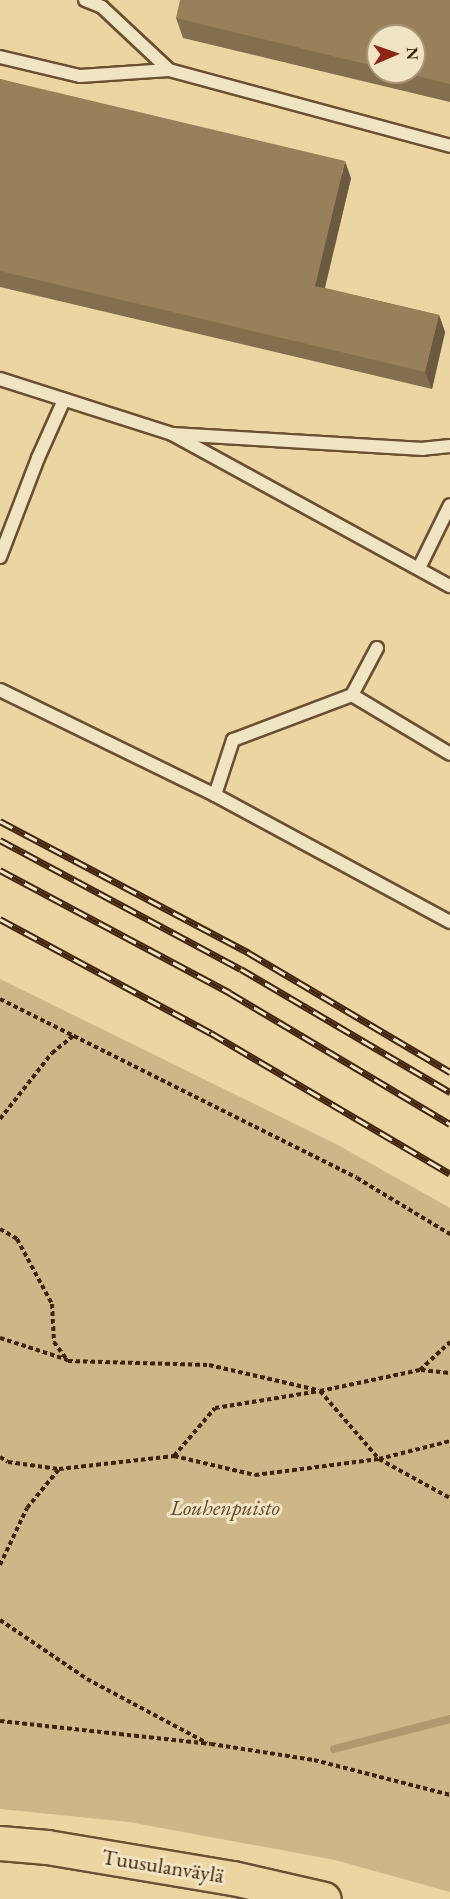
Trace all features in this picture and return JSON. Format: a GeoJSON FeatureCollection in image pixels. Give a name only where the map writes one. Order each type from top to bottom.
{"type":"FeatureCollection","features":[{"type":"Feature","properties":{"kind":"highway","name":"Tuusulanväylä"},"geometry":{"type":"LineString","coordinates":[[0,1844],[47,1847],[233,1878],[324,1899]]}},
{"type":"Feature","properties":{"kind":"lane"},"geometry":{"type":"LineString","coordinates":[[85,0],[102,7],[169,70]]}},
{"type":"Feature","properties":{"kind":"lane"},"geometry":{"type":"LineString","coordinates":[[0,57],[80,76],[169,70],[450,146]]}},
{"type":"Feature","properties":{"kind":"lane"},"geometry":{"type":"LineString","coordinates":[[0,379],[172,434],[450,586]]}},
{"type":"Feature","properties":{"kind":"lane"},"geometry":{"type":"LineString","coordinates":[[0,556],[38,458],[64,400]]}},
{"type":"Feature","properties":{"kind":"lane"},"geometry":{"type":"LineString","coordinates":[[172,434],[423,449],[450,446]]}},
{"type":"Feature","properties":{"kind":"lane"},"geometry":{"type":"LineString","coordinates":[[419,568],[450,505]]}},
{"type":"Feature","properties":{"kind":"lane"},"geometry":{"type":"LineString","coordinates":[[215,795],[233,740],[352,694],[377,648]]}},
{"type":"Feature","properties":{"kind":"lane"},"geometry":{"type":"LineString","coordinates":[[0,690],[215,795],[450,922]]}},
{"type":"Feature","properties":{"kind":"lane"},"geometry":{"type":"LineString","coordinates":[[352,694],[450,754]]}},
{"type":"Feature","properties":{"kind":"path"},"geometry":{"type":"LineString","coordinates":[[0,999],[357,1178],[450,1233]]}},
{"type":"Feature","properties":{"kind":"path"},"geometry":{"type":"LineString","coordinates":[[0,1119],[51,1053],[74,1035]]}},
{"type":"Feature","properties":{"kind":"path"},"geometry":{"type":"LineString","coordinates":[[0,1229],[17,1239],[52,1304],[54,1342],[69,1361]]}},
{"type":"Feature","properties":{"kind":"path"},"geometry":{"type":"LineString","coordinates":[[0,1338],[69,1361],[208,1365],[320,1391],[379,1459],[450,1498]]}},
{"type":"Feature","properties":{"kind":"path"},"geometry":{"type":"LineString","coordinates":[[420,1370],[450,1342]]}},
{"type":"Feature","properties":{"kind":"path"},"geometry":{"type":"LineString","coordinates":[[174,1456],[215,1408],[320,1391],[420,1370],[450,1373]]}},
{"type":"Feature","properties":{"kind":"path"},"geometry":{"type":"LineString","coordinates":[[0,1457],[8,1462],[59,1469],[174,1456],[255,1475],[379,1459],[450,1440]]}},
{"type":"Feature","properties":{"kind":"path"},"geometry":{"type":"LineString","coordinates":[[0,1565],[27,1508],[59,1469]]}},
{"type":"Feature","properties":{"kind":"path"},"geometry":{"type":"LineString","coordinates":[[0,1620],[87,1678],[211,1744]]}},
{"type":"Feature","properties":{"kind":"path"},"geometry":{"type":"LineString","coordinates":[[0,1721],[211,1744],[314,1760],[450,1795]]}},
{"type":"Feature","properties":{"kind":"green space","name":"Louhenpuisto"},"geometry":{"type":"Polygon","coordinates":[[[0,979],[338,1145],[450,1208],[450,1892],[335,1860],[129,1822],[0,1809],[0,979]]]}},
{"type":"Feature","properties":{"kind":"building"},"geometry":{"type":"Polygon","coordinates":[[[180,0],[450,0],[450,84],[426,78],[426,24],[366,24],[366,64],[176,18],[180,0]]]}},
{"type":"Feature","properties":{"kind":"building"},"geometry":{"type":"Polygon","coordinates":[[[0,79],[345,161],[315,286],[439,315],[425,372],[0,271],[0,79]]]}},
{"type":"Feature","properties":{"kind":"waterway"},"geometry":{"type":"LineString","coordinates":[[334,1749],[450,1719]]}},
{"type":"Feature","properties":{"kind":"railway"},"geometry":{"type":"LineString","coordinates":[[0,821],[249,953],[450,1072]]}},
{"type":"Feature","properties":{"kind":"railway"},"geometry":{"type":"LineString","coordinates":[[0,840],[241,969],[450,1092]]}},
{"type":"Feature","properties":{"kind":"railway"},"geometry":{"type":"LineString","coordinates":[[0,870],[230,993],[450,1124]]}},
{"type":"Feature","properties":{"kind":"railway"},"geometry":{"type":"LineString","coordinates":[[0,919],[211,1033],[450,1174]]}}]}
